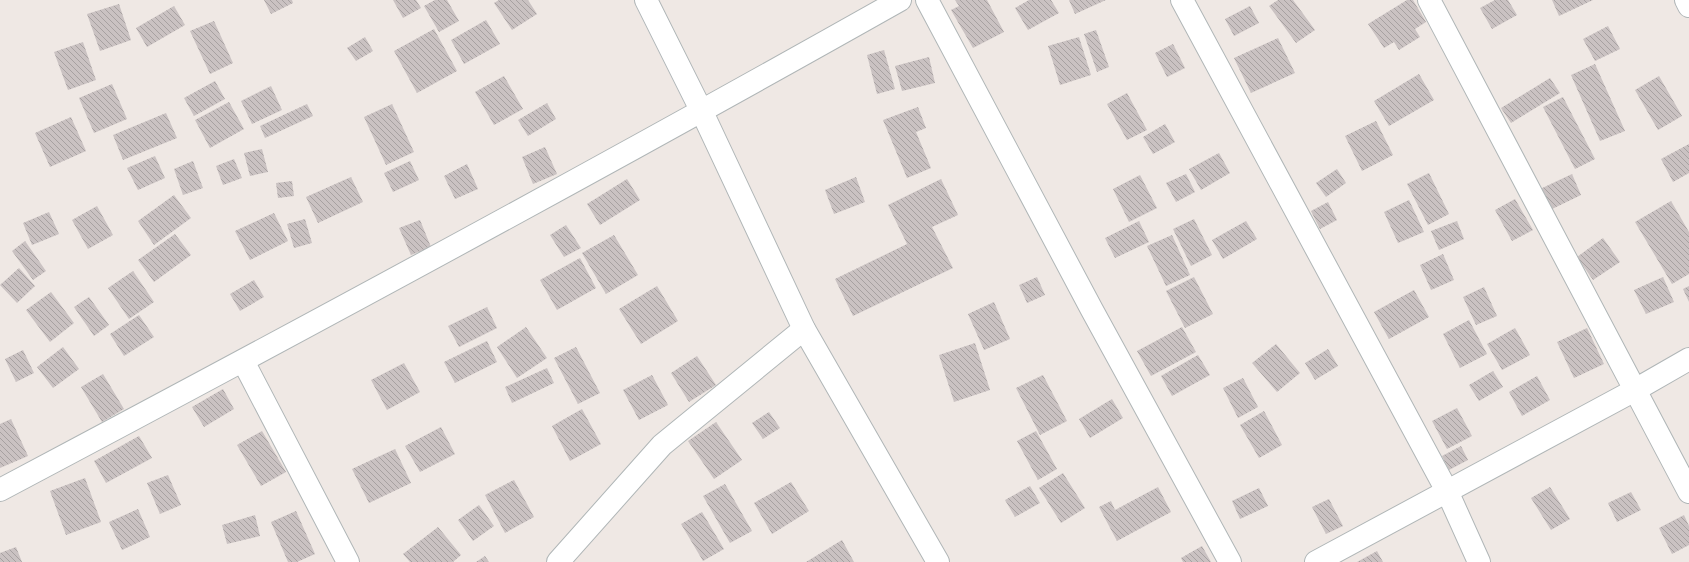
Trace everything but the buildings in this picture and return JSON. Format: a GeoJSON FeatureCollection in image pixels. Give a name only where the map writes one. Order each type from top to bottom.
{"type":"FeatureCollection","features":[{"type":"Feature","properties":{"kind":"street"},"geometry":{"type":"LineString","coordinates":[[646,0],[702,112],[804,330],[938,562]]}},
{"type":"Feature","properties":{"kind":"street"},"geometry":{"type":"LineString","coordinates":[[0,490],[243,361],[702,112],[900,0]]}},
{"type":"Feature","properties":{"kind":"street"},"geometry":{"type":"LineString","coordinates":[[927,0],[1092,310],[1230,562]]}},
{"type":"Feature","properties":{"kind":"street"},"geometry":{"type":"LineString","coordinates":[[1182,0],[1447,491],[1479,562]]}},
{"type":"Feature","properties":{"kind":"street"},"geometry":{"type":"LineString","coordinates":[[1429,0],[1689,492]]}},
{"type":"Feature","properties":{"kind":"street"},"geometry":{"type":"LineString","coordinates":[[1686,0],[1689,6]]}},
{"type":"Feature","properties":{"kind":"street"},"geometry":{"type":"LineString","coordinates":[[558,562],[662,445],[804,330]]}},
{"type":"Feature","properties":{"kind":"street"},"geometry":{"type":"LineString","coordinates":[[1316,562],[1635,390],[1689,359]]}},
{"type":"Feature","properties":{"kind":"street"},"geometry":{"type":"LineString","coordinates":[[243,361],[348,562]]}}]}
